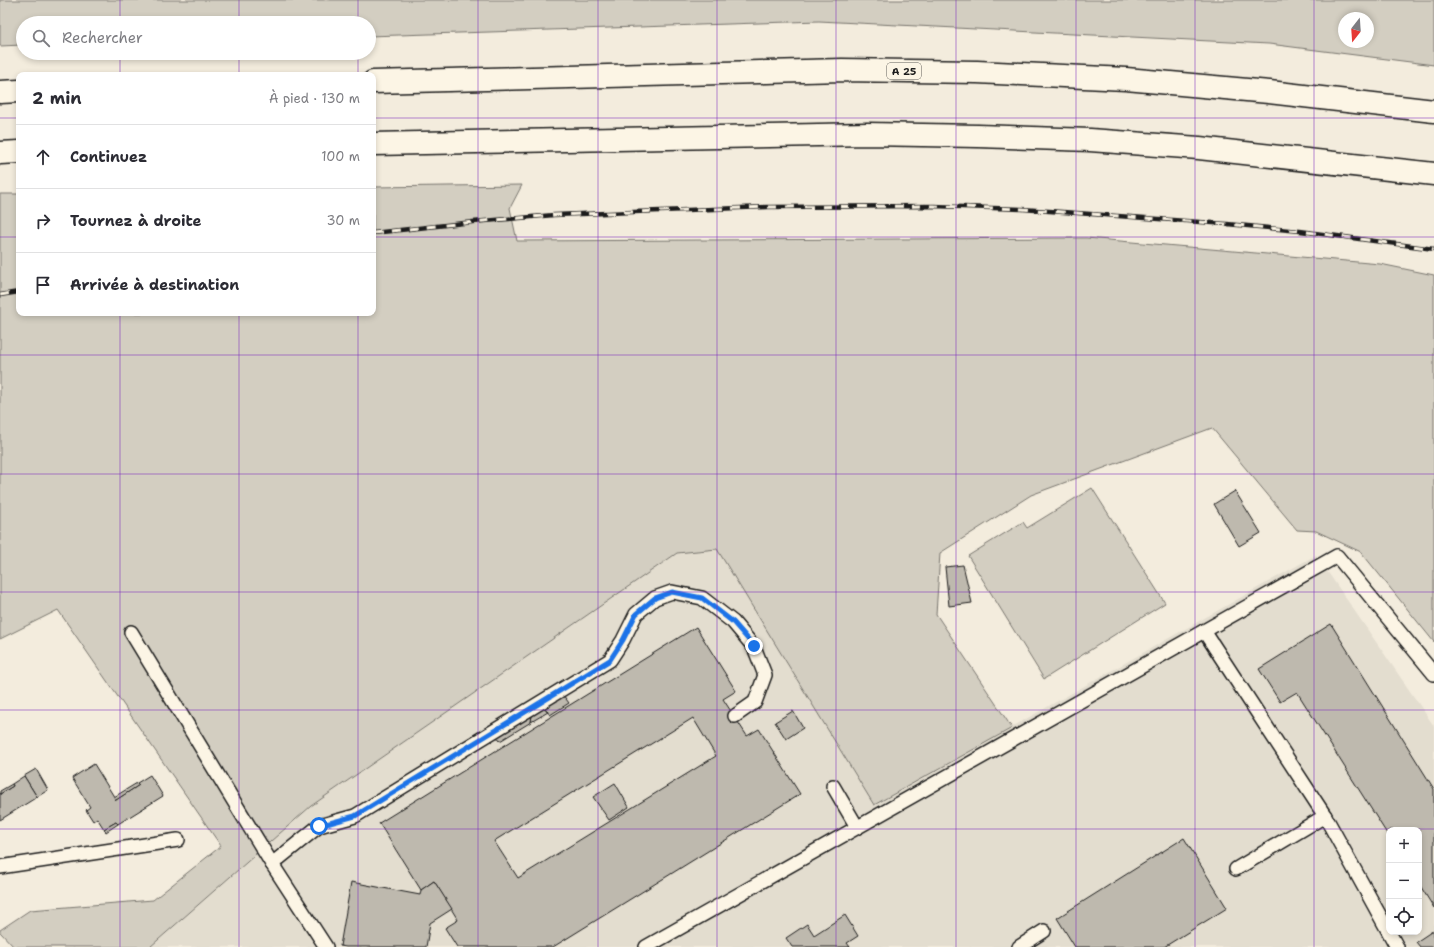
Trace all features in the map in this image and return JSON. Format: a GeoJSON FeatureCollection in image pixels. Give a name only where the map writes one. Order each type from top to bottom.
{"type":"FeatureCollection","features":[{"type":"Feature","properties":{"kind":"highway","name":"A 25"},"geometry":{"type":"LineString","coordinates":[[376,82],[842,70],[977,72],[1126,79],[1269,92],[1434,111]]}},
{"type":"Feature","properties":{"kind":"highway"},"geometry":{"type":"LineString","coordinates":[[0,92],[16,91]]}},
{"type":"Feature","properties":{"kind":"highway"},"geometry":{"type":"LineString","coordinates":[[376,144],[844,135],[978,136],[1090,140],[1199,148],[1434,174]]}},
{"type":"Feature","properties":{"kind":"highway"},"geometry":{"type":"LineString","coordinates":[[0,153],[16,152]]}},
{"type":"Feature","properties":{"kind":"lane"},"geometry":{"type":"LineString","coordinates":[[646,947],[660,943],[857,827],[1337,556],[1434,674]]}},
{"type":"Feature","properties":{"kind":"lane"},"geometry":{"type":"LineString","coordinates":[[272,864],[319,826],[355,816],[610,660],[623,640],[636,614],[655,598],[672,592],[702,598],[733,622],[754,646],[765,675],[755,702],[735,716]]}},
{"type":"Feature","properties":{"kind":"lane"},"geometry":{"type":"LineString","coordinates":[[1204,631],[1325,816],[1397,947]]}},
{"type":"Feature","properties":{"kind":"lane"},"geometry":{"type":"LineString","coordinates":[[131,632],[272,864],[326,947]]}},
{"type":"Feature","properties":{"kind":"lane"},"geometry":{"type":"LineString","coordinates":[[834,786],[857,827]]}},
{"type":"Feature","properties":{"kind":"lane"},"geometry":{"type":"LineString","coordinates":[[1236,869],[1325,816]]}},
{"type":"Feature","properties":{"kind":"lane"},"geometry":{"type":"LineString","coordinates":[[0,867],[178,840]]}},
{"type":"Feature","properties":{"kind":"lane"},"geometry":{"type":"LineString","coordinates":[[1019,947],[1044,931]]}},
{"type":"Feature","properties":{"kind":"shaded area"},"geometry":{"type":"Polygon","coordinates":[[[0,0],[1434,0],[1434,65],[1269,44],[819,21],[376,36],[376,16],[16,16],[16,45],[0,46],[0,0]]]}},
{"type":"Feature","properties":{"kind":"shaded area"},"geometry":{"type":"Polygon","coordinates":[[[522,185],[510,208],[517,241],[1086,238],[1380,264],[1434,275],[1434,642],[1361,552],[1316,531],[1297,530],[1212,428],[1031,495],[940,553],[936,614],[1012,728],[874,805],[717,549],[677,553],[311,806],[150,947],[14,947],[0,932],[0,930],[30,910],[153,900],[221,846],[58,610],[0,639],[0,194],[16,194],[16,316],[376,316],[376,187],[522,185]]]}},
{"type":"Feature","properties":{"kind":"shaded area"},"geometry":{"type":"Polygon","coordinates":[[[1092,488],[1165,603],[1044,679],[968,556],[1023,522],[1027,528],[1092,488]]]}},
{"type":"Feature","properties":{"kind":"shaded area"},"geometry":{"type":"Polygon","coordinates":[[[717,548],[874,805],[1316,555],[1434,726],[1434,947],[150,947],[311,806],[677,553],[717,548]]]}},
{"type":"Feature","properties":{"kind":"building"},"geometry":{"type":"Polygon","coordinates":[[[1235,491],[1261,533],[1239,546],[1214,504],[1235,491]]]}},
{"type":"Feature","properties":{"kind":"building"},"geometry":{"type":"Polygon","coordinates":[[[963,565],[972,603],[949,606],[945,567],[963,565]]]}},
{"type":"Feature","properties":{"kind":"building"},"geometry":{"type":"Polygon","coordinates":[[[1331,624],[1434,789],[1434,908],[1422,889],[1422,827],[1386,827],[1386,832],[1297,692],[1280,702],[1259,669],[1331,624]]]}},
{"type":"Feature","properties":{"kind":"building"},"geometry":{"type":"Polygon","coordinates":[[[696,627],[736,691],[723,699],[747,736],[759,729],[800,794],[553,947],[457,947],[445,928],[458,920],[434,881],[421,890],[379,823],[696,627]],[[693,718],[494,841],[518,878],[716,756],[693,718]]]}},
{"type":"Feature","properties":{"kind":"building"},"geometry":{"type":"Polygon","coordinates":[[[563,695],[569,703],[550,715],[544,707],[563,695]]]}},
{"type":"Feature","properties":{"kind":"building"},"geometry":{"type":"Polygon","coordinates":[[[544,707],[548,712],[531,722],[532,715],[544,707]]]}},
{"type":"Feature","properties":{"kind":"building"},"geometry":{"type":"Polygon","coordinates":[[[793,711],[803,728],[786,739],[775,722],[793,711]]]}},
{"type":"Feature","properties":{"kind":"building"},"geometry":{"type":"Polygon","coordinates":[[[532,715],[531,722],[500,741],[497,737],[532,715]]]}},
{"type":"Feature","properties":{"kind":"building"},"geometry":{"type":"Polygon","coordinates":[[[94,764],[116,800],[139,785],[137,783],[150,775],[163,796],[118,824],[116,822],[104,829],[97,818],[93,821],[86,810],[90,807],[72,778],[94,764]]]}},
{"type":"Feature","properties":{"kind":"building"},"geometry":{"type":"Polygon","coordinates":[[[36,769],[48,790],[37,797],[24,776],[36,769]]]}},
{"type":"Feature","properties":{"kind":"building"},"geometry":{"type":"Polygon","coordinates":[[[24,776],[37,797],[0,820],[0,794],[13,786],[12,784],[24,776]]]}},
{"type":"Feature","properties":{"kind":"building"},"geometry":{"type":"Polygon","coordinates":[[[137,783],[139,785],[116,800],[114,797],[137,783]]]}},
{"type":"Feature","properties":{"kind":"building"},"geometry":{"type":"Polygon","coordinates":[[[615,783],[629,807],[609,820],[593,797],[615,783]]]}},
{"type":"Feature","properties":{"kind":"building"},"geometry":{"type":"Polygon","coordinates":[[[12,784],[13,786],[0,794],[0,791],[12,784]]]}},
{"type":"Feature","properties":{"kind":"building"},"geometry":{"type":"Polygon","coordinates":[[[116,822],[118,824],[106,832],[104,829],[116,822]]]}},
{"type":"Feature","properties":{"kind":"building"},"geometry":{"type":"Polygon","coordinates":[[[1184,838],[1227,908],[1164,947],[1075,947],[1057,918],[1184,838]]]}},
{"type":"Feature","properties":{"kind":"building"},"geometry":{"type":"Polygon","coordinates":[[[434,881],[452,909],[430,923],[426,947],[340,946],[351,882],[420,895],[421,890],[434,881]]]}},
{"type":"Feature","properties":{"kind":"building"},"geometry":{"type":"Polygon","coordinates":[[[845,915],[858,936],[847,943],[850,947],[792,947],[786,938],[807,924],[814,935],[845,915]]]}},
{"type":"Feature","properties":{"kind":"building"},"geometry":{"type":"Polygon","coordinates":[[[1434,930],[1434,947],[1420,947],[1416,942],[1434,930]]]}},
{"type":"Feature","properties":{"kind":"railway"},"geometry":{"type":"LineString","coordinates":[[376,233],[554,215],[767,207],[933,206],[1022,209],[1227,224],[1300,231],[1434,249]]}},
{"type":"Feature","properties":{"kind":"railway"},"geometry":{"type":"LineString","coordinates":[[0,295],[16,292]]}},
{"type":"Feature","properties":{"kind":"route"},"geometry":{"type":"LineString","coordinates":[[319,826],[355,816],[610,660],[623,640],[636,614],[655,598],[672,592],[702,598],[733,622],[754,646]]}}]}
